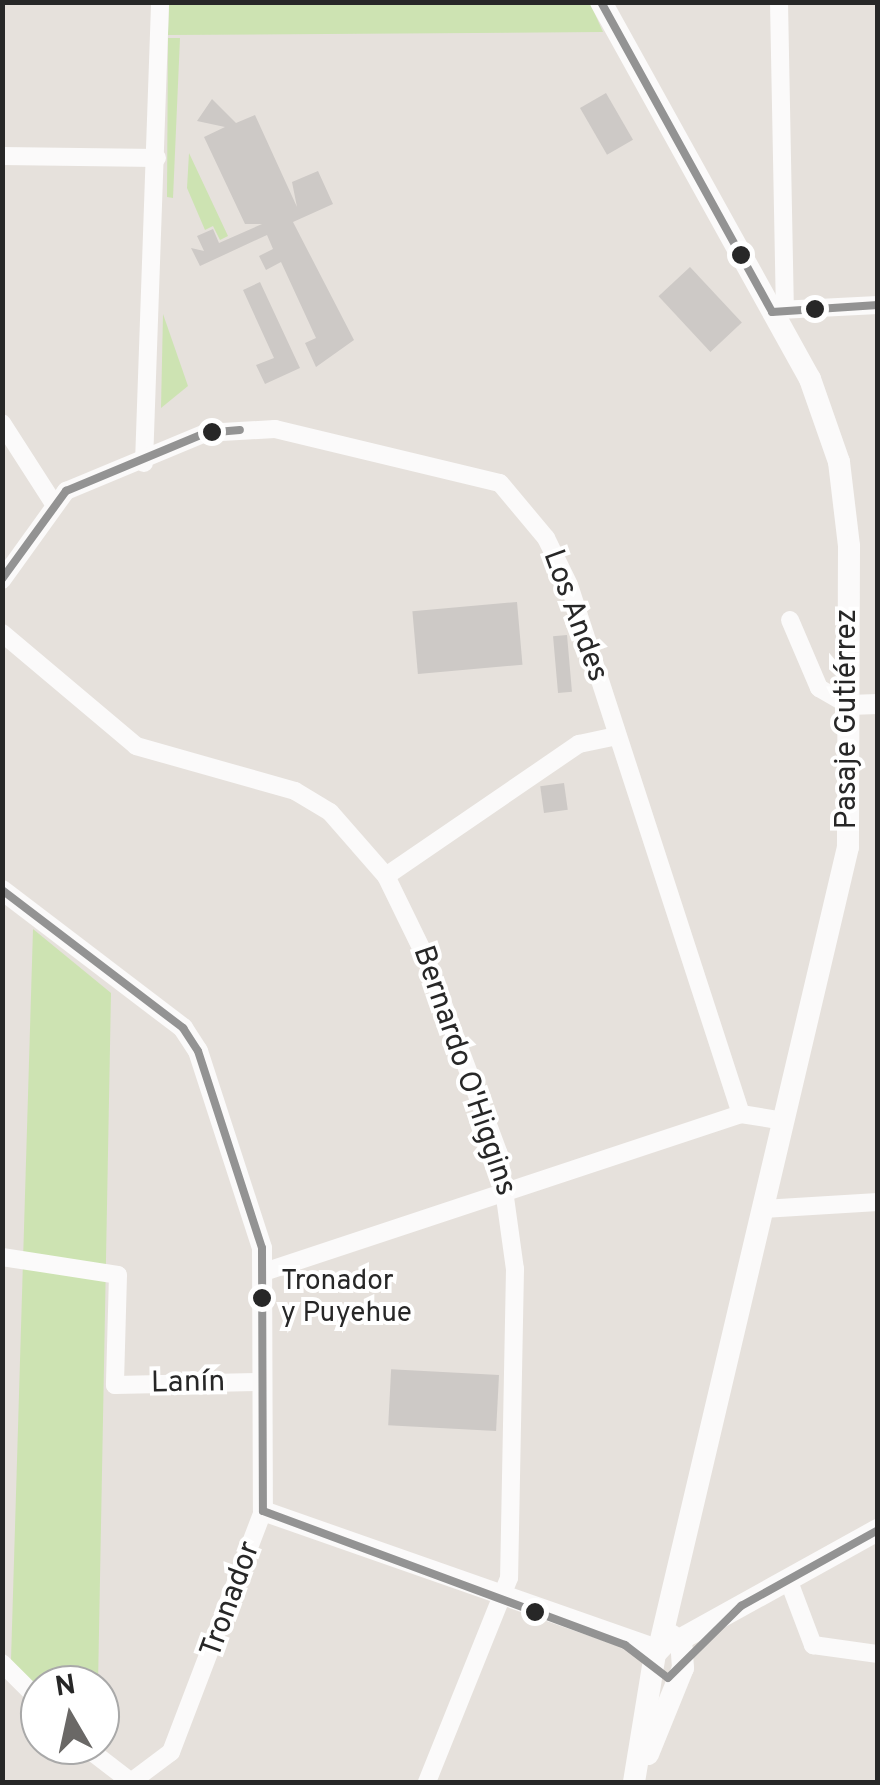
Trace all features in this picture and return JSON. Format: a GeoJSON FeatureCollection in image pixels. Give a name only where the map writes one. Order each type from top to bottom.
{"type":"FeatureCollection","features":[{"type":"Feature","properties":{"kind":"main road","name":"Pasaje Gutiérrez"},"geometry":{"type":"LineString","coordinates":[[601,2],[779,309],[839,462],[849,705],[848,847],[664,1650],[628,1781]]}},
{"type":"Feature","properties":{"kind":"main road"},"geometry":{"type":"LineString","coordinates":[[664,1650],[878,1530]]}},
{"type":"Feature","properties":{"kind":"main road"},"geometry":{"type":"LineString","coordinates":[[664,1650],[664,1677],[682,1670],[741,1606]]}},
{"type":"Feature","properties":{"kind":"main road"},"geometry":{"type":"LineString","coordinates":[[664,1650],[682,1670]]}},
{"type":"Feature","properties":{"kind":"main road","name":"Pasaje Gutiérrez"},"geometry":{"type":"LineString","coordinates":[[628,1781],[682,1670]]}},
{"type":"Feature","properties":{"kind":"street"},"geometry":{"type":"LineString","coordinates":[[144,463],[160,2]]}},
{"type":"Feature","properties":{"kind":"street"},"geometry":{"type":"LineString","coordinates":[[779,2],[779,309],[878,305]]}},
{"type":"Feature","properties":{"kind":"street"},"geometry":{"type":"LineString","coordinates":[[2,156],[157,158]]}},
{"type":"Feature","properties":{"kind":"street"},"geometry":{"type":"LineString","coordinates":[[2,423],[52,501],[2,580]]}},
{"type":"Feature","properties":{"kind":"street","name":"Los Andes"},"geometry":{"type":"LineString","coordinates":[[52,501],[205,433],[275,429],[500,483],[560,562],[742,1114]]}},
{"type":"Feature","properties":{"kind":"street"},"geometry":{"type":"LineString","coordinates":[[790,620],[819,688],[849,705],[878,704]]}},
{"type":"Feature","properties":{"kind":"street","name":"Bernardo O'Higgins"},"geometry":{"type":"LineString","coordinates":[[3,634],[119,736],[294,791],[330,812],[386,876],[426,958],[510,1192],[503,1599],[426,1782]]}},
{"type":"Feature","properties":{"kind":"street"},"geometry":{"type":"LineString","coordinates":[[386,876],[578,744],[616,736]]}},
{"type":"Feature","properties":{"kind":"street","name":"Tronador"},"geometry":{"type":"LineString","coordinates":[[2,890],[192,1039],[264,1272],[264,1511],[171,1752],[131,1782]]}},
{"type":"Feature","properties":{"kind":"street"},"geometry":{"type":"LineString","coordinates":[[264,1272],[742,1114],[784,1121]]}},
{"type":"Feature","properties":{"kind":"street"},"geometry":{"type":"LineString","coordinates":[[763,1209],[878,1202]]}},
{"type":"Feature","properties":{"kind":"street","name":"Lanín"},"geometry":{"type":"LineString","coordinates":[[2,1257],[118,1275],[115,1385],[262,1382]]}},
{"type":"Feature","properties":{"kind":"street"},"geometry":{"type":"LineString","coordinates":[[264,1511],[625,1645],[664,1650]]}},
{"type":"Feature","properties":{"kind":"street"},"geometry":{"type":"LineString","coordinates":[[788,1580],[813,1645],[878,1654]]}},
{"type":"Feature","properties":{"kind":"street"},"geometry":{"type":"LineString","coordinates":[[2,1662],[20,1680]]}},
{"type":"Feature","properties":{"kind":"street"},"geometry":{"type":"LineString","coordinates":[[109,1765],[131,1782]]}},
{"type":"Feature","properties":{"kind":"green space"},"geometry":{"type":"Polygon","coordinates":[[[169,2],[590,3],[603,32],[168,35],[169,2]]]}},
{"type":"Feature","properties":{"kind":"green space"},"geometry":{"type":"Polygon","coordinates":[[[168,38],[180,38],[173,198],[167,197],[168,38]]]}},
{"type":"Feature","properties":{"kind":"green space"},"geometry":{"type":"Polygon","coordinates":[[[189,153],[228,236],[220,240],[213,226],[205,230],[187,188],[189,153]]]}},
{"type":"Feature","properties":{"kind":"green space"},"geometry":{"type":"Polygon","coordinates":[[[163,314],[188,386],[161,408],[163,314]]]}},
{"type":"Feature","properties":{"kind":"green space"},"geometry":{"type":"Polygon","coordinates":[[[33,929],[111,993],[98,1665],[20,1665],[20,1669],[11,1660],[33,929]]]}},
{"type":"Feature","properties":{"kind":"building"},"geometry":{"type":"Polygon","coordinates":[[[606,93],[633,140],[607,155],[580,108],[606,93]]]}},
{"type":"Feature","properties":{"kind":"building"},"geometry":{"type":"Polygon","coordinates":[[[212,99],[236,123],[255,115],[297,207],[292,182],[318,171],[333,204],[293,222],[354,340],[316,367],[305,343],[316,338],[281,262],[266,270],[259,256],[273,249],[267,235],[200,266],[191,248],[204,251],[197,236],[213,229],[219,243],[262,224],[245,224],[204,137],[225,127],[197,121],[212,99]]]}},
{"type":"Feature","properties":{"kind":"building"},"geometry":{"type":"Polygon","coordinates":[[[690,267],[742,323],[710,352],[659,296],[690,267]]]}},
{"type":"Feature","properties":{"kind":"building"},"geometry":{"type":"Polygon","coordinates":[[[260,282],[300,368],[265,384],[256,365],[274,358],[243,290],[260,282]]]}},
{"type":"Feature","properties":{"kind":"building"},"geometry":{"type":"Polygon","coordinates":[[[517,602],[522,665],[418,674],[412,611],[517,602]]]}},
{"type":"Feature","properties":{"kind":"building"},"geometry":{"type":"Polygon","coordinates":[[[567,635],[572,692],[558,693],[553,636],[567,635]]]}},
{"type":"Feature","properties":{"kind":"building"},"geometry":{"type":"Polygon","coordinates":[[[564,783],[568,810],[544,813],[540,786],[564,783]]]}},
{"type":"Feature","properties":{"kind":"building"},"geometry":{"type":"Polygon","coordinates":[[[391,1369],[499,1375],[496,1431],[388,1425],[391,1369]]]}},
{"type":"Feature","properties":{"kind":"transit line"},"geometry":{"type":"LineString","coordinates":[[601,2],[772,312]]}},
{"type":"Feature","properties":{"kind":"transit line"},"geometry":{"type":"LineString","coordinates":[[772,312],[878,305]]}},
{"type":"Feature","properties":{"kind":"transit line"},"geometry":{"type":"LineString","coordinates":[[2,579],[66,491],[205,433],[240,430]]}},
{"type":"Feature","properties":{"kind":"transit line"},"geometry":{"type":"LineString","coordinates":[[2,890],[183,1028],[198,1051],[262,1248],[263,1511]]}},
{"type":"Feature","properties":{"kind":"transit line"},"geometry":{"type":"LineString","coordinates":[[263,1511],[625,1645],[668,1678],[741,1606],[878,1530]]}},
{"type":"Feature","properties":{"kind":"place","name":"Tronador y Puyehue"},"geometry":{"type":"Point","coordinates":[262,1298]}}]}
